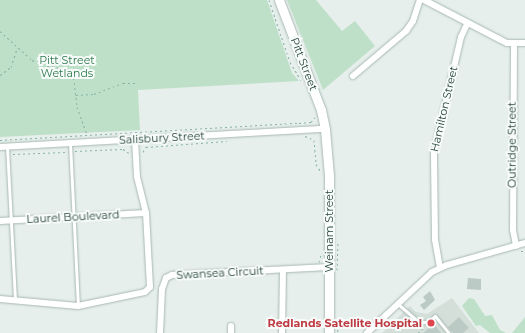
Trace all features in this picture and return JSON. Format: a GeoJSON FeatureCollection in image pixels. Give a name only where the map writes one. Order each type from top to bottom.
{"type":"FeatureCollection","features":[{"type":"Feature","properties":{"kind":"street","name":"Pitt Street"},"geometry":{"type":"LineString","coordinates":[[279,0],[316,96],[325,129]]}},
{"type":"Feature","properties":{"kind":"street"},"geometry":{"type":"LineString","coordinates":[[353,76],[406,31],[413,21],[420,0]]}},
{"type":"Feature","properties":{"kind":"street"},"geometry":{"type":"LineString","coordinates":[[424,0],[467,24],[514,44],[525,43]]}},
{"type":"Feature","properties":{"kind":"street","name":"Hamilton Street"},"geometry":{"type":"LineString","coordinates":[[440,268],[435,240],[434,153],[461,37],[467,24]]}},
{"type":"Feature","properties":{"kind":"street","name":"Outridge Street"},"geometry":{"type":"LineString","coordinates":[[514,44],[513,222],[516,246]]}},
{"type":"Feature","properties":{"kind":"street","name":"Salisbury Street"},"geometry":{"type":"LineString","coordinates":[[3,147],[325,129]]}},
{"type":"Feature","properties":{"kind":"street","name":"Weinam Street"},"geometry":{"type":"LineString","coordinates":[[325,129],[329,176],[330,333]]}},
{"type":"Feature","properties":{"kind":"street"},"geometry":{"type":"LineString","coordinates":[[0,299],[78,306],[145,292],[150,287],[146,213],[137,177],[135,139]]}},
{"type":"Feature","properties":{"kind":"street","name":"Laurel Boulevard"},"geometry":{"type":"LineString","coordinates":[[0,221],[146,213]]}},
{"type":"Feature","properties":{"kind":"street"},"geometry":{"type":"LineString","coordinates":[[367,333],[432,272],[440,268],[525,243]]}},
{"type":"Feature","properties":{"kind":"street","name":"Swansea Circuit"},"geometry":{"type":"LineString","coordinates":[[160,333],[162,289],[166,278],[172,275],[329,267]]}},
{"type":"Feature","properties":{"kind":"street"},"geometry":{"type":"LineString","coordinates":[[282,333],[283,270]]}},
{"type":"Feature","properties":{"kind":"lane"},"geometry":{"type":"LineString","coordinates":[[70,143],[78,306]]}},
{"type":"Feature","properties":{"kind":"lane"},"geometry":{"type":"LineString","coordinates":[[3,147],[11,220],[15,301]]}},
{"type":"Feature","properties":{"kind":"lane"},"geometry":{"type":"LineString","coordinates":[[398,304],[415,321],[423,322],[435,316],[449,333]]}},
{"type":"Feature","properties":{"kind":"path"},"geometry":{"type":"LineString","coordinates":[[269,0],[290,62],[301,80]]}},
{"type":"Feature","properties":{"kind":"path"},"geometry":{"type":"LineString","coordinates":[[0,31],[10,38],[22,54],[42,65],[68,69],[73,73],[80,121],[88,135],[89,142]]}},
{"type":"Feature","properties":{"kind":"path"},"geometry":{"type":"LineString","coordinates":[[0,74],[11,67],[17,48]]}},
{"type":"Feature","properties":{"kind":"path"},"geometry":{"type":"LineString","coordinates":[[76,95],[94,94],[123,83],[136,83]]}},
{"type":"Feature","properties":{"kind":"path"},"geometry":{"type":"LineString","coordinates":[[0,140],[299,123],[311,122],[315,117],[314,114]]}},
{"type":"Feature","properties":{"kind":"path"},"geometry":{"type":"LineString","coordinates":[[304,136],[314,140],[316,164],[321,173]]}},
{"type":"Feature","properties":{"kind":"path"},"geometry":{"type":"LineString","coordinates":[[143,152],[146,147],[218,143],[229,140]]}},
{"type":"Feature","properties":{"kind":"path"},"geometry":{"type":"LineString","coordinates":[[514,253],[525,250]]}},
{"type":"Feature","properties":{"kind":"path"},"geometry":{"type":"LineString","coordinates":[[319,259],[321,252]]}},
{"type":"Feature","properties":{"kind":"path"},"geometry":{"type":"LineString","coordinates":[[418,333],[422,330],[423,322]]}},
{"type":"Feature","properties":{"kind":"shaded area","name":"Redlands Satellite Hospital"},"geometry":{"type":"Polygon","coordinates":[[[452,298],[479,333],[382,333],[410,306],[416,312],[427,314],[452,298]]]}},
{"type":"Feature","properties":{"kind":"green space","name":"Pitt Street Wetlands"},"geometry":{"type":"Polygon","coordinates":[[[0,0],[267,0],[292,73],[299,81],[138,90],[140,130],[0,137],[0,0]]]}},
{"type":"Feature","properties":{"kind":"green space"},"geometry":{"type":"Polygon","coordinates":[[[287,0],[316,0],[342,31],[355,21],[375,46],[323,90],[287,0]]]}},
{"type":"Feature","properties":{"kind":"green space"},"geometry":{"type":"Polygon","coordinates":[[[469,298],[474,299],[485,316],[492,315],[500,330],[506,333],[490,333],[480,325],[476,326],[462,306],[469,298]]]}},
{"type":"Feature","properties":{"kind":"green space"},"geometry":{"type":"Polygon","coordinates":[[[525,317],[525,333],[512,333],[525,317]]]}},
{"type":"Feature","properties":{"kind":"building"},"geometry":{"type":"Polygon","coordinates":[[[468,278],[481,279],[481,290],[467,289],[468,278]]]}},
{"type":"Feature","properties":{"kind":"building"},"geometry":{"type":"Polygon","coordinates":[[[430,291],[435,300],[424,310],[420,305],[426,301],[423,297],[430,291]]]}},
{"type":"Feature","properties":{"kind":"building"},"geometry":{"type":"Polygon","coordinates":[[[459,317],[469,328],[463,333],[453,333],[448,327],[459,317]]]}},
{"type":"Feature","properties":{"kind":"building"},"geometry":{"type":"Polygon","coordinates":[[[434,324],[441,333],[423,333],[434,324]]]}},
{"type":"Feature","properties":{"kind":"place","name":"Redlands Satellite Hospital"},"geometry":{"type":"Point","coordinates":[431,323]}}]}
